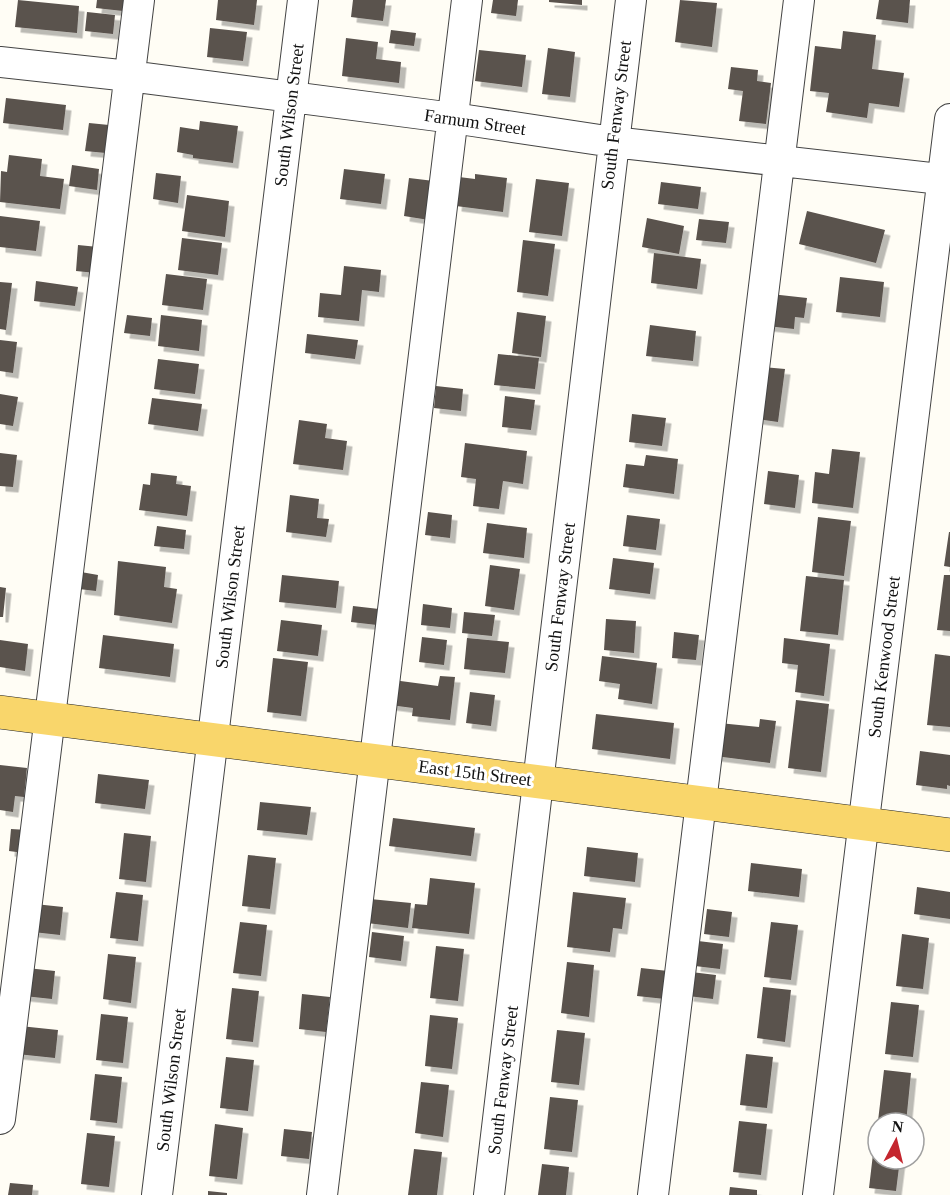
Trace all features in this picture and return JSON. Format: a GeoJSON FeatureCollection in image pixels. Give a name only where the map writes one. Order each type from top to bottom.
{"type":"FeatureCollection","features":[{"type":"Feature","properties":{"kind":"main road","name":"East 15th Street"},"geometry":{"type":"LineString","coordinates":[[0,712],[950,835]]}},
{"type":"Feature","properties":{"kind":"street"},"geometry":{"type":"LineString","coordinates":[[0,1119],[139,0]]}},
{"type":"Feature","properties":{"kind":"street","name":"South Wilson Street"},"geometry":{"type":"LineString","coordinates":[[157,1195],[303,0]]}},
{"type":"Feature","properties":{"kind":"street"},"geometry":{"type":"LineString","coordinates":[[322,1195],[467,0]]}},
{"type":"Feature","properties":{"kind":"street","name":"South Fenway Street"},"geometry":{"type":"LineString","coordinates":[[489,1195],[631,0]]}},
{"type":"Feature","properties":{"kind":"street"},"geometry":{"type":"LineString","coordinates":[[653,1195],[799,0]]}},
{"type":"Feature","properties":{"kind":"street","name":"Farnum Street"},"geometry":{"type":"LineString","coordinates":[[0,62],[129,76],[453,118],[613,142],[946,179]]}},
{"type":"Feature","properties":{"kind":"street","name":"South Kenwood Street"},"geometry":{"type":"LineString","coordinates":[[818,1195],[946,179],[950,119]]}},
{"type":"Feature","properties":{"kind":"building"},"geometry":{"type":"Polygon","coordinates":[[[18,0],[79,6],[77,33],[15,27],[18,0]]]}},
{"type":"Feature","properties":{"kind":"building"},"geometry":{"type":"Polygon","coordinates":[[[97,0],[124,0],[123,11],[96,8],[97,0]]]}},
{"type":"Feature","properties":{"kind":"building"},"geometry":{"type":"Polygon","coordinates":[[[218,0],[257,0],[254,25],[216,20],[218,0]]]}},
{"type":"Feature","properties":{"kind":"building"},"geometry":{"type":"Polygon","coordinates":[[[353,0],[386,0],[383,21],[351,17],[353,0]]]}},
{"type":"Feature","properties":{"kind":"building"},"geometry":{"type":"Polygon","coordinates":[[[493,0],[518,0],[516,16],[491,13],[493,0]]]}},
{"type":"Feature","properties":{"kind":"building"},"geometry":{"type":"Polygon","coordinates":[[[549,0],[582,0],[582,5],[549,2],[549,0]]]}},
{"type":"Feature","properties":{"kind":"building"},"geometry":{"type":"Polygon","coordinates":[[[680,0],[717,3],[712,47],[675,42],[680,0]]]}},
{"type":"Feature","properties":{"kind":"building"},"geometry":{"type":"Polygon","coordinates":[[[879,0],[910,0],[908,23],[876,19],[879,0]]]}},
{"type":"Feature","properties":{"kind":"building"},"geometry":{"type":"Polygon","coordinates":[[[87,12],[115,15],[113,34],[85,31],[87,12]]]}},
{"type":"Feature","properties":{"kind":"building"},"geometry":{"type":"Polygon","coordinates":[[[210,28],[247,32],[243,61],[207,57],[210,28]]]}},
{"type":"Feature","properties":{"kind":"building"},"geometry":{"type":"Polygon","coordinates":[[[391,30],[416,33],[414,46],[389,43],[391,30]]]}},
{"type":"Feature","properties":{"kind":"building"},"geometry":{"type":"Polygon","coordinates":[[[843,31],[876,35],[872,69],[904,73],[899,107],[869,103],[867,118],[826,112],[829,93],[810,91],[815,46],[841,49],[843,31]]]}},
{"type":"Feature","properties":{"kind":"building"},"geometry":{"type":"Polygon","coordinates":[[[346,38],[378,42],[376,59],[401,62],[399,83],[342,76],[346,38]]]}},
{"type":"Feature","properties":{"kind":"building"},"geometry":{"type":"Polygon","coordinates":[[[548,48],[575,52],[570,97],[542,94],[548,48]]]}},
{"type":"Feature","properties":{"kind":"building"},"geometry":{"type":"Polygon","coordinates":[[[479,50],[526,55],[522,87],[475,81],[479,50]]]}},
{"type":"Feature","properties":{"kind":"building"},"geometry":{"type":"Polygon","coordinates":[[[731,67],[758,70],[757,81],[771,83],[766,124],[739,121],[743,91],[728,89],[731,67]]]}},
{"type":"Feature","properties":{"kind":"building"},"geometry":{"type":"Polygon","coordinates":[[[6,98],[66,105],[63,130],[3,123],[6,98]]]}},
{"type":"Feature","properties":{"kind":"building"},"geometry":{"type":"Polygon","coordinates":[[[200,121],[238,126],[233,163],[193,158],[193,155],[177,152],[180,127],[199,130],[200,121]]]}},
{"type":"Feature","properties":{"kind":"building"},"geometry":{"type":"Polygon","coordinates":[[[89,123],[109,125],[106,153],[85,151],[89,123]]]}},
{"type":"Feature","properties":{"kind":"building"},"geometry":{"type":"Polygon","coordinates":[[[9,155],[42,159],[40,176],[64,179],[60,209],[0,202],[1,171],[7,172],[9,155]]]}},
{"type":"Feature","properties":{"kind":"building"},"geometry":{"type":"Polygon","coordinates":[[[72,165],[99,169],[97,190],[69,186],[72,165]]]}},
{"type":"Feature","properties":{"kind":"building"},"geometry":{"type":"Polygon","coordinates":[[[344,169],[385,174],[381,204],[340,199],[344,169]]]}},
{"type":"Feature","properties":{"kind":"building"},"geometry":{"type":"Polygon","coordinates":[[[156,173],[181,176],[178,203],[153,199],[156,173]]]}},
{"type":"Feature","properties":{"kind":"building"},"geometry":{"type":"Polygon","coordinates":[[[475,174],[507,178],[503,212],[456,206],[459,177],[475,179],[475,174]]]}},
{"type":"Feature","properties":{"kind":"building"},"geometry":{"type":"Polygon","coordinates":[[[409,178],[434,181],[429,220],[404,216],[409,178]]]}},
{"type":"Feature","properties":{"kind":"building"},"geometry":{"type":"Polygon","coordinates":[[[536,179],[569,183],[562,236],[529,232],[536,179]]]}},
{"type":"Feature","properties":{"kind":"building"},"geometry":{"type":"Polygon","coordinates":[[[661,182],[701,187],[698,209],[658,204],[661,182]]]}},
{"type":"Feature","properties":{"kind":"building"},"geometry":{"type":"Polygon","coordinates":[[[187,195],[229,201],[225,237],[182,231],[187,195]]]}},
{"type":"Feature","properties":{"kind":"building"},"geometry":{"type":"Polygon","coordinates":[[[807,211],[885,230],[876,263],[799,244],[807,211]]]}},
{"type":"Feature","properties":{"kind":"building"},"geometry":{"type":"Polygon","coordinates":[[[0,216],[40,221],[36,251],[0,247],[0,216]]]}},
{"type":"Feature","properties":{"kind":"building"},"geometry":{"type":"Polygon","coordinates":[[[647,218],[684,226],[679,254],[642,247],[647,218]]]}},
{"type":"Feature","properties":{"kind":"building"},"geometry":{"type":"Polygon","coordinates":[[[699,219],[729,222],[726,243],[696,240],[699,219]]]}},
{"type":"Feature","properties":{"kind":"building"},"geometry":{"type":"Polygon","coordinates":[[[182,238],[222,243],[218,275],[178,270],[182,238]]]}},
{"type":"Feature","properties":{"kind":"building"},"geometry":{"type":"Polygon","coordinates":[[[523,240],[555,244],[548,296],[517,292],[523,240]]]}},
{"type":"Feature","properties":{"kind":"building"},"geometry":{"type":"Polygon","coordinates":[[[78,245],[98,247],[96,273],[76,271],[78,245]]]}},
{"type":"Feature","properties":{"kind":"building"},"geometry":{"type":"Polygon","coordinates":[[[654,253],[701,259],[697,289],[651,283],[654,253]]]}},
{"type":"Feature","properties":{"kind":"building"},"geometry":{"type":"Polygon","coordinates":[[[344,266],[381,270],[379,292],[362,290],[359,321],[318,317],[320,293],[341,295],[344,266]]]}},
{"type":"Feature","properties":{"kind":"building"},"geometry":{"type":"Polygon","coordinates":[[[166,274],[207,279],[203,310],[162,305],[166,274]]]}},
{"type":"Feature","properties":{"kind":"building"},"geometry":{"type":"Polygon","coordinates":[[[840,277],[884,282],[880,317],[836,312],[840,277]]]}},
{"type":"Feature","properties":{"kind":"building"},"geometry":{"type":"Polygon","coordinates":[[[36,281],[78,287],[75,306],[34,301],[36,281]]]}},
{"type":"Feature","properties":{"kind":"building"},"geometry":{"type":"Polygon","coordinates":[[[0,282],[12,283],[6,330],[0,329],[0,282]]]}},
{"type":"Feature","properties":{"kind":"building"},"geometry":{"type":"Polygon","coordinates":[[[771,294],[807,298],[804,318],[795,317],[794,329],[767,326],[771,294]]]}},
{"type":"Feature","properties":{"kind":"building"},"geometry":{"type":"Polygon","coordinates":[[[517,312],[546,316],[541,357],[512,353],[517,312]]]}},
{"type":"Feature","properties":{"kind":"building"},"geometry":{"type":"Polygon","coordinates":[[[127,315],[152,318],[150,336],[124,333],[127,315]]]}},
{"type":"Feature","properties":{"kind":"building"},"geometry":{"type":"Polygon","coordinates":[[[161,315],[202,320],[199,351],[158,346],[161,315]]]}},
{"type":"Feature","properties":{"kind":"building"},"geometry":{"type":"Polygon","coordinates":[[[650,325],[696,331],[693,361],[646,356],[650,325]]]}},
{"type":"Feature","properties":{"kind":"building"},"geometry":{"type":"Polygon","coordinates":[[[307,334],[358,340],[355,359],[305,353],[307,334]]]}},
{"type":"Feature","properties":{"kind":"building"},"geometry":{"type":"Polygon","coordinates":[[[0,340],[17,342],[13,373],[0,371],[0,340]]]}},
{"type":"Feature","properties":{"kind":"building"},"geometry":{"type":"Polygon","coordinates":[[[498,354],[539,358],[535,389],[494,385],[498,354]]]}},
{"type":"Feature","properties":{"kind":"building"},"geometry":{"type":"Polygon","coordinates":[[[158,359],[199,364],[195,394],[154,389],[158,359]]]}},
{"type":"Feature","properties":{"kind":"building"},"geometry":{"type":"Polygon","coordinates":[[[763,367],[785,369],[778,422],[757,419],[763,367]]]}},
{"type":"Feature","properties":{"kind":"building"},"geometry":{"type":"Polygon","coordinates":[[[436,386],[463,389],[461,411],[434,408],[436,386]]]}},
{"type":"Feature","properties":{"kind":"building"},"geometry":{"type":"Polygon","coordinates":[[[0,394],[18,397],[13,426],[0,424],[0,394]]]}},
{"type":"Feature","properties":{"kind":"building"},"geometry":{"type":"Polygon","coordinates":[[[505,396],[535,400],[531,430],[502,427],[505,396]]]}},
{"type":"Feature","properties":{"kind":"building"},"geometry":{"type":"Polygon","coordinates":[[[152,398],[202,404],[198,431],[148,424],[152,398]]]}},
{"type":"Feature","properties":{"kind":"building"},"geometry":{"type":"Polygon","coordinates":[[[632,414],[666,418],[662,446],[629,442],[632,414]]]}},
{"type":"Feature","properties":{"kind":"building"},"geometry":{"type":"Polygon","coordinates":[[[299,420],[327,424],[325,438],[347,441],[343,470],[293,464],[299,420]]]}},
{"type":"Feature","properties":{"kind":"building"},"geometry":{"type":"Polygon","coordinates":[[[465,443],[527,451],[523,484],[503,481],[499,509],[473,506],[476,479],[461,477],[465,443]]]}},
{"type":"Feature","properties":{"kind":"building"},"geometry":{"type":"Polygon","coordinates":[[[832,449],[860,452],[853,508],[812,503],[815,472],[829,474],[832,449]]]}},
{"type":"Feature","properties":{"kind":"building"},"geometry":{"type":"Polygon","coordinates":[[[0,453],[17,455],[13,487],[0,486],[0,453]]]}},
{"type":"Feature","properties":{"kind":"building"},"geometry":{"type":"Polygon","coordinates":[[[646,455],[678,459],[674,494],[623,487],[626,464],[644,466],[646,455]]]}},
{"type":"Feature","properties":{"kind":"building"},"geometry":{"type":"Polygon","coordinates":[[[768,471],[799,475],[795,508],[764,504],[768,471]]]}},
{"type":"Feature","properties":{"kind":"building"},"geometry":{"type":"Polygon","coordinates":[[[151,473],[177,476],[176,484],[191,486],[187,516],[139,510],[143,484],[150,485],[151,473]]]}},
{"type":"Feature","properties":{"kind":"building"},"geometry":{"type":"Polygon","coordinates":[[[290,495],[319,499],[317,518],[329,519],[326,537],[286,532],[290,495]]]}},
{"type":"Feature","properties":{"kind":"building"},"geometry":{"type":"Polygon","coordinates":[[[428,512],[452,515],[450,538],[425,535],[428,512]]]}},
{"type":"Feature","properties":{"kind":"building"},"geometry":{"type":"Polygon","coordinates":[[[627,515],[660,519],[656,550],[623,546],[627,515]]]}},
{"type":"Feature","properties":{"kind":"building"},"geometry":{"type":"Polygon","coordinates":[[[818,517],[851,521],[844,576],[812,572],[818,517]]]}},
{"type":"Feature","properties":{"kind":"building"},"geometry":{"type":"Polygon","coordinates":[[[487,523],[527,528],[524,558],[483,553],[487,523]]]}},
{"type":"Feature","properties":{"kind":"building"},"geometry":{"type":"Polygon","coordinates":[[[157,526],[186,530],[184,549],[154,546],[157,526]]]}},
{"type":"Feature","properties":{"kind":"building"},"geometry":{"type":"Polygon","coordinates":[[[950,532],[950,567],[944,566],[950,532]]]}},
{"type":"Feature","properties":{"kind":"building"},"geometry":{"type":"Polygon","coordinates":[[[613,558],[654,563],[650,594],[609,589],[613,558]]]}},
{"type":"Feature","properties":{"kind":"building"},"geometry":{"type":"Polygon","coordinates":[[[118,561],[166,567],[164,587],[177,589],[172,623],[114,615],[118,561]]]}},
{"type":"Feature","properties":{"kind":"building"},"geometry":{"type":"Polygon","coordinates":[[[490,565],[520,569],[514,610],[485,606],[490,565]]]}},
{"type":"Feature","properties":{"kind":"building"},"geometry":{"type":"Polygon","coordinates":[[[81,572],[98,575],[96,591],[79,589],[81,572]]]}},
{"type":"Feature","properties":{"kind":"building"},"geometry":{"type":"Polygon","coordinates":[[[282,575],[339,581],[336,608],[279,602],[282,575]]]}},
{"type":"Feature","properties":{"kind":"building"},"geometry":{"type":"Polygon","coordinates":[[[944,575],[950,575],[950,631],[937,630],[944,575]]]}},
{"type":"Feature","properties":{"kind":"building"},"geometry":{"type":"Polygon","coordinates":[[[806,576],[844,580],[838,635],[800,631],[806,576]]]}},
{"type":"Feature","properties":{"kind":"building"},"geometry":{"type":"Polygon","coordinates":[[[0,587],[6,588],[3,617],[0,617],[0,587]]]}},
{"type":"Feature","properties":{"kind":"building"},"geometry":{"type":"Polygon","coordinates":[[[423,604],[452,608],[450,628],[421,625],[423,604]]]}},
{"type":"Feature","properties":{"kind":"building"},"geometry":{"type":"Polygon","coordinates":[[[353,606],[379,609],[377,625],[351,622],[353,606]]]}},
{"type":"Feature","properties":{"kind":"building"},"geometry":{"type":"Polygon","coordinates":[[[464,612],[495,615],[492,636],[462,633],[464,612]]]}},
{"type":"Feature","properties":{"kind":"building"},"geometry":{"type":"Polygon","coordinates":[[[606,619],[636,621],[634,653],[604,650],[606,619]]]}},
{"type":"Feature","properties":{"kind":"building"},"geometry":{"type":"Polygon","coordinates":[[[281,620],[322,625],[318,656],[277,651],[281,620]]]}},
{"type":"Feature","properties":{"kind":"building"},"geometry":{"type":"Polygon","coordinates":[[[674,632],[699,635],[696,660],[672,658],[674,632]]]}},
{"type":"Feature","properties":{"kind":"building"},"geometry":{"type":"Polygon","coordinates":[[[103,635],[174,644],[170,677],[99,668],[103,635]]]}},
{"type":"Feature","properties":{"kind":"building"},"geometry":{"type":"Polygon","coordinates":[[[422,637],[447,640],[444,665],[419,662],[422,637]]]}},
{"type":"Feature","properties":{"kind":"building"},"geometry":{"type":"Polygon","coordinates":[[[467,638],[509,642],[505,673],[464,669],[467,638]]]}},
{"type":"Feature","properties":{"kind":"building"},"geometry":{"type":"Polygon","coordinates":[[[784,638],[830,644],[824,696],[795,692],[798,665],[782,663],[784,638]]]}},
{"type":"Feature","properties":{"kind":"building"},"geometry":{"type":"Polygon","coordinates":[[[0,640],[28,644],[25,671],[0,667],[0,640]]]}},
{"type":"Feature","properties":{"kind":"building"},"geometry":{"type":"Polygon","coordinates":[[[935,654],[950,656],[950,727],[927,725],[935,654]]]}},
{"type":"Feature","properties":{"kind":"building"},"geometry":{"type":"Polygon","coordinates":[[[602,656],[657,663],[652,704],[618,699],[620,684],[599,681],[602,656]]]}},
{"type":"Feature","properties":{"kind":"building"},"geometry":{"type":"Polygon","coordinates":[[[273,658],[308,662],[301,716],[267,712],[273,658]]]}},
{"type":"Feature","properties":{"kind":"building"},"geometry":{"type":"Polygon","coordinates":[[[440,676],[455,677],[450,720],[412,716],[413,708],[390,705],[393,680],[438,686],[440,676]]]}},
{"type":"Feature","properties":{"kind":"building"},"geometry":{"type":"Polygon","coordinates":[[[470,692],[495,695],[491,726],[466,723],[470,692]]]}},
{"type":"Feature","properties":{"kind":"building"},"geometry":{"type":"Polygon","coordinates":[[[796,700],[829,704],[821,772],[788,768],[796,700]]]}},
{"type":"Feature","properties":{"kind":"building"},"geometry":{"type":"Polygon","coordinates":[[[596,714],[674,723],[670,759],[592,749],[596,714]]]}},
{"type":"Feature","properties":{"kind":"building"},"geometry":{"type":"Polygon","coordinates":[[[760,719],[776,721],[770,763],[715,756],[719,723],[759,727],[760,719]]]}},
{"type":"Feature","properties":{"kind":"building"},"geometry":{"type":"Polygon","coordinates":[[[920,751],[950,755],[950,786],[947,785],[947,789],[916,785],[920,751]]]}},
{"type":"Feature","properties":{"kind":"building"},"geometry":{"type":"Polygon","coordinates":[[[0,765],[27,768],[24,797],[15,796],[13,812],[0,810],[0,765]]]}},
{"type":"Feature","properties":{"kind":"building"},"geometry":{"type":"Polygon","coordinates":[[[98,774],[149,780],[145,809],[95,803],[98,774]]]}},
{"type":"Feature","properties":{"kind":"building"},"geometry":{"type":"Polygon","coordinates":[[[260,802],[311,807],[307,835],[257,830],[260,802]]]}},
{"type":"Feature","properties":{"kind":"building"},"geometry":{"type":"Polygon","coordinates":[[[393,818],[475,828],[471,856],[389,846],[393,818]]]}},
{"type":"Feature","properties":{"kind":"building"},"geometry":{"type":"Polygon","coordinates":[[[11,829],[27,830],[24,853],[9,851],[11,829]]]}},
{"type":"Feature","properties":{"kind":"building"},"geometry":{"type":"Polygon","coordinates":[[[124,833],[151,836],[146,882],[119,879],[124,833]]]}},
{"type":"Feature","properties":{"kind":"building"},"geometry":{"type":"Polygon","coordinates":[[[587,847],[638,853],[635,882],[584,876],[587,847]]]}},
{"type":"Feature","properties":{"kind":"building"},"geometry":{"type":"Polygon","coordinates":[[[248,855],[276,858],[270,909],[242,906],[248,855]]]}},
{"type":"Feature","properties":{"kind":"building"},"geometry":{"type":"Polygon","coordinates":[[[751,863],[802,869],[799,897],[748,891],[751,863]]]}},
{"type":"Feature","properties":{"kind":"building"},"geometry":{"type":"Polygon","coordinates":[[[430,878],[475,883],[469,934],[412,928],[415,904],[427,905],[430,878]]]}},
{"type":"Feature","properties":{"kind":"building"},"geometry":{"type":"Polygon","coordinates":[[[917,887],[950,892],[950,919],[914,914],[917,887]]]}},
{"type":"Feature","properties":{"kind":"building"},"geometry":{"type":"Polygon","coordinates":[[[116,892],[143,895],[138,941],[110,938],[116,892]]]}},
{"type":"Feature","properties":{"kind":"building"},"geometry":{"type":"Polygon","coordinates":[[[573,892],[626,898],[622,929],[613,928],[610,952],[567,947],[573,892]]]}},
{"type":"Feature","properties":{"kind":"building"},"geometry":{"type":"Polygon","coordinates":[[[370,899],[411,903],[408,928],[367,923],[370,899]]]}},
{"type":"Feature","properties":{"kind":"building"},"geometry":{"type":"Polygon","coordinates":[[[35,904],[63,907],[60,935],[33,932],[35,904]]]}},
{"type":"Feature","properties":{"kind":"building"},"geometry":{"type":"Polygon","coordinates":[[[707,909],[732,912],[729,937],[704,934],[707,909]]]}},
{"type":"Feature","properties":{"kind":"building"},"geometry":{"type":"Polygon","coordinates":[[[240,922],[267,925],[261,976],[233,973],[240,922]]]}},
{"type":"Feature","properties":{"kind":"building"},"geometry":{"type":"Polygon","coordinates":[[[771,922],[798,925],[791,980],[764,977],[771,922]]]}},
{"type":"Feature","properties":{"kind":"building"},"geometry":{"type":"Polygon","coordinates":[[[372,932],[404,936],[401,961],[369,957],[372,932]]]}},
{"type":"Feature","properties":{"kind":"building"},"geometry":{"type":"Polygon","coordinates":[[[902,934],[929,938],[923,989],[896,986],[902,934]]]}},
{"type":"Feature","properties":{"kind":"building"},"geometry":{"type":"Polygon","coordinates":[[[698,941],[723,944],[720,969],[695,966],[698,941]]]}},
{"type":"Feature","properties":{"kind":"building"},"geometry":{"type":"Polygon","coordinates":[[[436,946],[464,949],[458,1001],[430,998],[436,946]]]}},
{"type":"Feature","properties":{"kind":"building"},"geometry":{"type":"Polygon","coordinates":[[[108,954],[136,957],[131,1003],[103,999],[108,954]]]}},
{"type":"Feature","properties":{"kind":"building"},"geometry":{"type":"Polygon","coordinates":[[[567,962],[594,965],[589,1017],[561,1013],[567,962]]]}},
{"type":"Feature","properties":{"kind":"building"},"geometry":{"type":"Polygon","coordinates":[[[27,968],[55,971],[52,999],[24,996],[27,968]]]}},
{"type":"Feature","properties":{"kind":"building"},"geometry":{"type":"Polygon","coordinates":[[[641,968],[668,971],[665,999],[637,996],[641,968]]]}},
{"type":"Feature","properties":{"kind":"building"},"geometry":{"type":"Polygon","coordinates":[[[691,972],[716,975],[713,999],[688,996],[691,972]]]}},
{"type":"Feature","properties":{"kind":"building"},"geometry":{"type":"Polygon","coordinates":[[[763,987],[791,990],[785,1042],[757,1038],[763,987]]]}},
{"type":"Feature","properties":{"kind":"building"},"geometry":{"type":"Polygon","coordinates":[[[232,988],[259,991],[253,1042],[226,1039],[232,988]]]}},
{"type":"Feature","properties":{"kind":"building"},"geometry":{"type":"Polygon","coordinates":[[[302,994],[330,997],[326,1032],[299,1029],[302,994]]]}},
{"type":"Feature","properties":{"kind":"building"},"geometry":{"type":"Polygon","coordinates":[[[891,1002],[919,1005],[913,1057],[885,1054],[891,1002]]]}},
{"type":"Feature","properties":{"kind":"building"},"geometry":{"type":"Polygon","coordinates":[[[101,1014],[128,1017],[123,1063],[96,1060],[101,1014]]]}},
{"type":"Feature","properties":{"kind":"building"},"geometry":{"type":"Polygon","coordinates":[[[430,1015],[458,1018],[452,1069],[425,1066],[430,1015]]]}},
{"type":"Feature","properties":{"kind":"building"},"geometry":{"type":"Polygon","coordinates":[[[20,1026],[58,1030],[55,1058],[17,1054],[20,1026]]]}},
{"type":"Feature","properties":{"kind":"building"},"geometry":{"type":"Polygon","coordinates":[[[557,1030],[585,1033],[579,1085],[551,1082],[557,1030]]]}},
{"type":"Feature","properties":{"kind":"building"},"geometry":{"type":"Polygon","coordinates":[[[746,1054],[773,1057],[767,1108],[740,1105],[746,1054]]]}},
{"type":"Feature","properties":{"kind":"building"},"geometry":{"type":"Polygon","coordinates":[[[226,1057],[254,1060],[248,1111],[220,1108],[226,1057]]]}},
{"type":"Feature","properties":{"kind":"building"},"geometry":{"type":"Polygon","coordinates":[[[884,1070],[911,1073],[907,1111],[879,1111],[884,1070]]]}},
{"type":"Feature","properties":{"kind":"building"},"geometry":{"type":"Polygon","coordinates":[[[95,1074],[122,1077],[117,1123],[90,1120],[95,1074]]]}},
{"type":"Feature","properties":{"kind":"building"},"geometry":{"type":"Polygon","coordinates":[[[421,1082],[449,1085],[443,1137],[415,1133],[421,1082]]]}},
{"type":"Feature","properties":{"kind":"building"},"geometry":{"type":"Polygon","coordinates":[[[550,1097],[578,1100],[572,1152],[544,1149],[550,1097]]]}},
{"type":"Feature","properties":{"kind":"building"},"geometry":{"type":"Polygon","coordinates":[[[739,1121],[767,1124],[761,1175],[733,1172],[739,1121]]]}},
{"type":"Feature","properties":{"kind":"building"},"geometry":{"type":"Polygon","coordinates":[[[215,1124],[243,1128],[237,1179],[209,1176],[215,1124]]]}},
{"type":"Feature","properties":{"kind":"building"},"geometry":{"type":"Polygon","coordinates":[[[284,1129],[312,1132],[309,1159],[281,1156],[284,1129]]]}},
{"type":"Feature","properties":{"kind":"building"},"geometry":{"type":"Polygon","coordinates":[[[87,1133],[115,1136],[109,1187],[81,1184],[87,1133]]]}},
{"type":"Feature","properties":{"kind":"building"},"geometry":{"type":"Polygon","coordinates":[[[414,1149],[442,1152],[437,1195],[408,1195],[414,1149]]]}},
{"type":"Feature","properties":{"kind":"building"},"geometry":{"type":"Polygon","coordinates":[[[542,1164],[569,1167],[566,1195],[538,1195],[542,1164]]]}},
{"type":"Feature","properties":{"kind":"building"},"geometry":{"type":"Polygon","coordinates":[[[871,1171],[898,1171],[896,1191],[869,1188],[871,1171]]]}},
{"type":"Feature","properties":{"kind":"building"},"geometry":{"type":"Polygon","coordinates":[[[10,1183],[33,1185],[32,1195],[8,1195],[10,1183]]]}},
{"type":"Feature","properties":{"kind":"building"},"geometry":{"type":"Polygon","coordinates":[[[730,1187],[757,1190],[757,1195],[729,1195],[730,1187]]]}},
{"type":"Feature","properties":{"kind":"building"},"geometry":{"type":"Polygon","coordinates":[[[208,1191],[227,1193],[227,1195],[208,1195],[208,1191]]]}}]}
